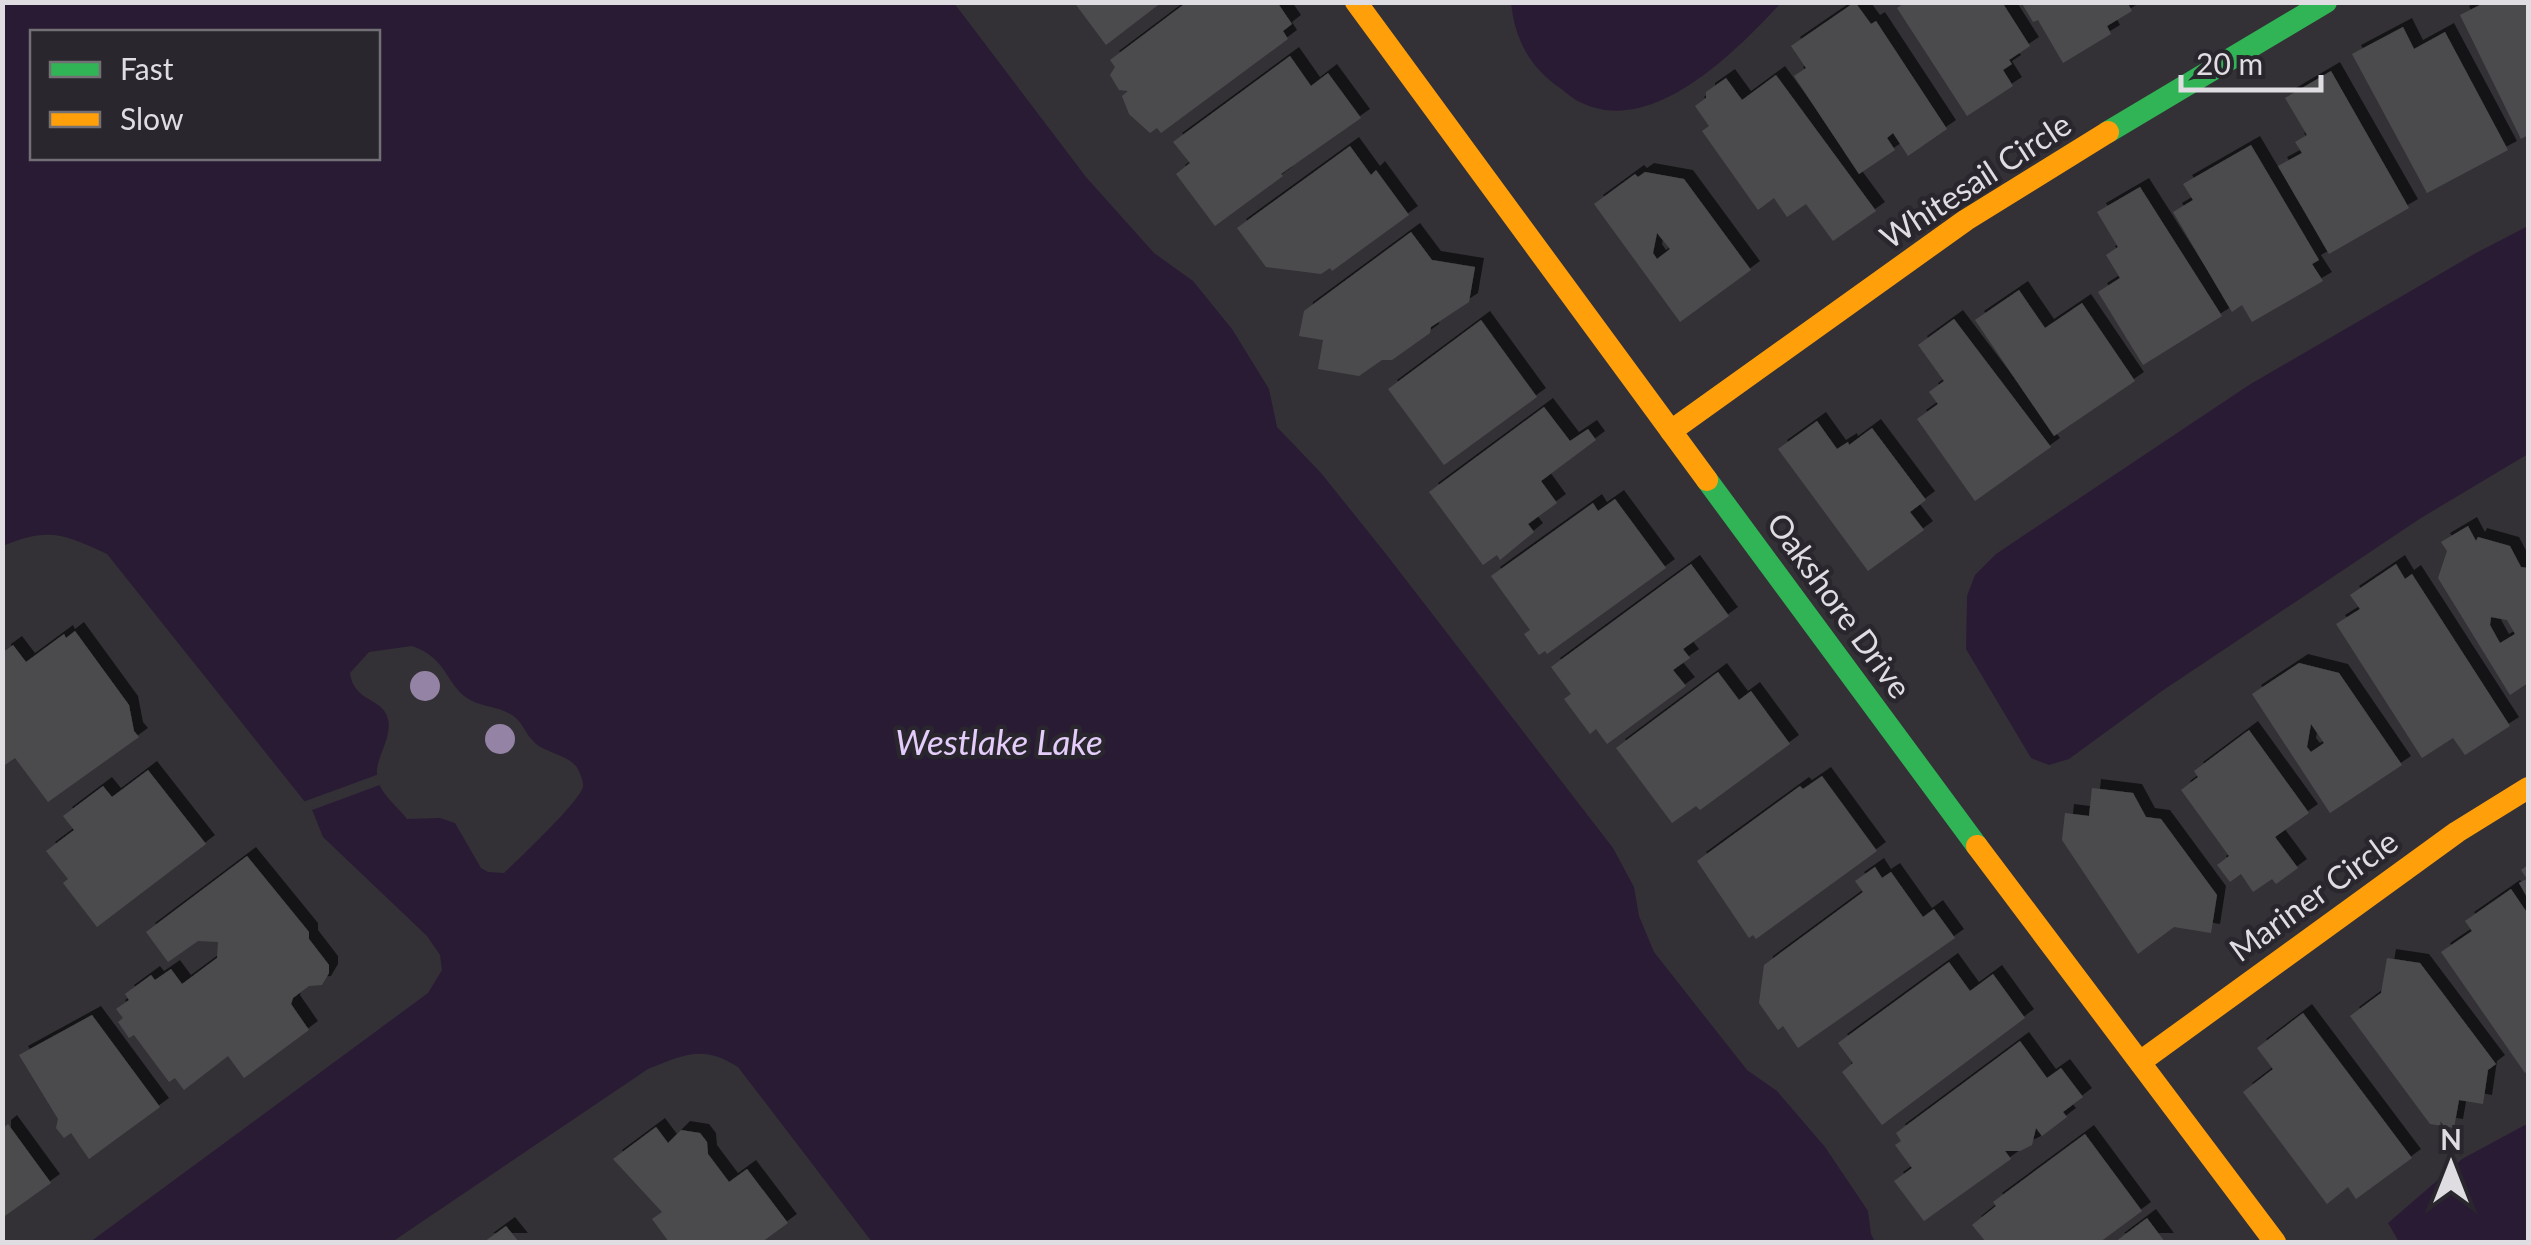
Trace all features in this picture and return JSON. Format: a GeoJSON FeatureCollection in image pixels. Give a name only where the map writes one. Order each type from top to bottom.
{"type":"FeatureCollection","features":[{"type":"Feature","properties":{"kind":"street","name":"Oakshore Drive"},"geometry":{"type":"LineString","coordinates":[[1356,2],[2064,964],[2275,1242]]}},
{"type":"Feature","properties":{"kind":"street","name":"Whitesail Circle"},"geometry":{"type":"LineString","coordinates":[[1672,431],[1966,220],[2189,81],[2326,2]]}},
{"type":"Feature","properties":{"kind":"street","name":"Mariner Circle"},"geometry":{"type":"LineString","coordinates":[[2140,1062],[2457,832],[2528,788]]}},
{"type":"Feature","properties":{"kind":"water"},"geometry":{"type":"Polygon","coordinates":[[[1511,2],[1781,3],[1718,64],[1692,83],[1665,99],[1637,108],[1609,110],[1575,100],[1538,69],[1520,39],[1511,2]]]}},
{"type":"Feature","properties":{"kind":"water","name":"Westlake Lake"},"geometry":{"type":"Polygon","coordinates":[[[3,3],[954,3],[1086,177],[1154,253],[1193,281],[1232,329],[1269,389],[1277,427],[1321,473],[1386,554],[1613,848],[1634,887],[1639,916],[1654,952],[1747,1070],[1777,1091],[1825,1147],[1868,1211],[1875,1242],[872,1242],[738,1067],[714,1056],[693,1054],[648,1069],[392,1242],[90,1242],[428,993],[442,970],[440,955],[427,936],[323,837],[313,812],[107,554],[56,535],[3,546],[3,3]],[[412,646],[369,652],[350,673],[357,690],[381,707],[388,719],[378,781],[407,819],[440,818],[455,823],[481,868],[504,873],[571,805],[583,785],[580,773],[572,762],[535,743],[511,714],[467,698],[424,651],[412,646]]]}},
{"type":"Feature","properties":{"kind":"water"},"geometry":{"type":"Polygon","coordinates":[[[2528,226],[2528,454],[2421,518],[2162,691],[2069,759],[2049,765],[2031,758],[1966,649],[1967,596],[1975,575],[1996,554],[2249,385],[2528,226]]]}},
{"type":"Feature","properties":{"kind":"water"},"geometry":{"type":"Polygon","coordinates":[[[2525,1125],[2528,1242],[2399,1242],[2388,1223],[2462,1159],[2525,1125]]]}},
{"type":"Feature","properties":{"kind":"pier"},"geometry":{"type":"Polygon","coordinates":[[[382,773],[385,783],[307,812],[300,803],[382,773]]]}},
{"type":"Feature","properties":{"kind":"building"},"geometry":{"type":"Polygon","coordinates":[[[1074,2],[1162,2],[1106,45],[1074,2]]]}},
{"type":"Feature","properties":{"kind":"building"},"geometry":{"type":"Polygon","coordinates":[[[1187,2],[1277,2],[1292,24],[1283,31],[1288,39],[1161,133],[1157,128],[1150,133],[1129,114],[1122,96],[1128,91],[1119,90],[1110,75],[1115,67],[1110,60],[1187,2]]]}},
{"type":"Feature","properties":{"kind":"building"},"geometry":{"type":"Polygon","coordinates":[[[1855,2],[1871,24],[1876,21],[1947,129],[1908,156],[1893,133],[1887,138],[1895,150],[1859,174],[1794,76],[1806,68],[1791,46],[1855,2]]]}},
{"type":"Feature","properties":{"kind":"building"},"geometry":{"type":"Polygon","coordinates":[[[1906,2],[2002,2],[2030,46],[2009,60],[2012,64],[2003,70],[2013,86],[1967,116],[1897,8],[1906,2]]]}},
{"type":"Feature","properties":{"kind":"building"},"geometry":{"type":"Polygon","coordinates":[[[2021,2],[2127,2],[2132,11],[2107,26],[2111,34],[2063,63],[2038,20],[2033,22],[2021,2]]]}},
{"type":"Feature","properties":{"kind":"building"},"geometry":{"type":"Polygon","coordinates":[[[2486,2],[2528,2],[2528,135],[2521,139],[2460,15],[2486,2]]]}},
{"type":"Feature","properties":{"kind":"building"},"geometry":{"type":"Polygon","coordinates":[[[2403,27],[2414,49],[2445,32],[2508,150],[2427,193],[2352,54],[2403,27]]]}},
{"type":"Feature","properties":{"kind":"building"},"geometry":{"type":"Polygon","coordinates":[[[1290,56],[1311,86],[1328,73],[1361,118],[1215,226],[1176,174],[1190,163],[1173,142],[1290,56]]]}},
{"type":"Feature","properties":{"kind":"building"},"geometry":{"type":"Polygon","coordinates":[[[2331,71],[2409,208],[2329,254],[2278,166],[2302,153],[2295,142],[2307,135],[2285,98],[2331,71]]]}},
{"type":"Feature","properties":{"kind":"building"},"geometry":{"type":"Polygon","coordinates":[[[1776,75],[1876,211],[1833,241],[1806,204],[1787,217],[1774,198],[1758,210],[1702,131],[1709,126],[1695,106],[1706,98],[1706,92],[1726,78],[1742,100],[1776,75]]]}},
{"type":"Feature","properties":{"kind":"building"},"geometry":{"type":"Polygon","coordinates":[[[2251,145],[2319,260],[2312,264],[2323,281],[2252,322],[2242,305],[2232,312],[2173,212],[2193,200],[2183,184],[2251,145]]]}},
{"type":"Feature","properties":{"kind":"building"},"geometry":{"type":"Polygon","coordinates":[[[1350,146],[1371,175],[1376,170],[1409,215],[1332,271],[1330,268],[1321,274],[1266,267],[1237,228],[1350,146]]]}},
{"type":"Feature","properties":{"kind":"building"},"geometry":{"type":"Polygon","coordinates":[[[1645,172],[1684,179],[1751,270],[1680,322],[1594,204],[1635,174],[1638,177],[1645,172]],[[1657,233],[1653,253],[1657,259],[1670,249],[1657,233]]]}},
{"type":"Feature","properties":{"kind":"building"},"geometry":{"type":"Polygon","coordinates":[[[2140,187],[2222,316],[2143,365],[2098,292],[2120,278],[2106,255],[2118,247],[2097,212],[2140,187]]]}},
{"type":"Feature","properties":{"kind":"building"},"geometry":{"type":"Polygon","coordinates":[[[1411,232],[1432,260],[1475,267],[1469,302],[1392,360],[1382,360],[1359,376],[1318,369],[1323,340],[1299,336],[1304,311],[1411,232]]]}},
{"type":"Feature","properties":{"kind":"building"},"geometry":{"type":"Polygon","coordinates":[[[2019,290],[2045,328],[2082,303],[2135,381],[2054,436],[1975,320],[2019,290]]]}},
{"type":"Feature","properties":{"kind":"building"},"geometry":{"type":"Polygon","coordinates":[[[1954,319],[2051,447],[1975,501],[1917,419],[1938,404],[1929,392],[1944,381],[1918,345],[1954,319]]]}},
{"type":"Feature","properties":{"kind":"building"},"geometry":{"type":"Polygon","coordinates":[[[1481,320],[1537,397],[1444,465],[1388,389],[1481,320]]]}},
{"type":"Feature","properties":{"kind":"building"},"geometry":{"type":"Polygon","coordinates":[[[1544,407],[1570,441],[1588,429],[1596,440],[1541,481],[1557,503],[1528,524],[1534,532],[1500,560],[1497,555],[1483,565],[1429,492],[1544,407]]]}},
{"type":"Feature","properties":{"kind":"building"},"geometry":{"type":"Polygon","coordinates":[[[1817,421],[1837,449],[1872,428],[1926,500],[1910,512],[1924,530],[1868,571],[1778,449],[1817,421]]]}},
{"type":"Feature","properties":{"kind":"building"},"geometry":{"type":"Polygon","coordinates":[[[1615,499],[1666,568],[1547,654],[1545,651],[1539,655],[1524,634],[1530,630],[1491,576],[1593,503],[1598,511],[1615,499]]]}},
{"type":"Feature","properties":{"kind":"building"},"geometry":{"type":"Polygon","coordinates":[[[2468,526],[2476,541],[2478,537],[2510,546],[2521,567],[2528,568],[2528,683],[2510,695],[2438,578],[2447,551],[2441,542],[2468,526]],[[2491,617],[2490,625],[2500,643],[2515,634],[2507,620],[2491,617]]]}},
{"type":"Feature","properties":{"kind":"building"},"geometry":{"type":"Polygon","coordinates":[[[1691,564],[1729,616],[1683,649],[1690,658],[1673,670],[1686,686],[1607,744],[1596,729],[1590,734],[1564,699],[1571,694],[1551,667],[1691,564]]]}},
{"type":"Feature","properties":{"kind":"building"},"geometry":{"type":"Polygon","coordinates":[[[2396,564],[2405,579],[2412,574],[2510,726],[2465,755],[2453,738],[2422,758],[2336,624],[2360,609],[2350,595],[2396,564]]]}},
{"type":"Feature","properties":{"kind":"building"},"geometry":{"type":"Polygon","coordinates":[[[75,631],[129,705],[139,737],[48,802],[15,758],[2,767],[2,653],[13,645],[26,662],[64,634],[66,638],[75,631]]]}},
{"type":"Feature","properties":{"kind":"building"},"geometry":{"type":"Polygon","coordinates":[[[2299,663],[2339,673],[2402,765],[2330,813],[2252,694],[2299,663]],[[2311,724],[2307,747],[2311,752],[2324,743],[2311,724]]]}},
{"type":"Feature","properties":{"kind":"building"},"geometry":{"type":"Polygon","coordinates":[[[1718,672],[1739,700],[1751,691],[1790,744],[1700,810],[1696,806],[1672,823],[1616,748],[1718,672]]]}},
{"type":"Feature","properties":{"kind":"building"},"geometry":{"type":"Polygon","coordinates":[[[2249,730],[2309,813],[2275,837],[2298,868],[2276,884],[2272,879],[2253,892],[2241,874],[2230,882],[2217,865],[2229,856],[2181,790],[2198,777],[2194,771],[2249,730]]]}},
{"type":"Feature","properties":{"kind":"building"},"geometry":{"type":"Polygon","coordinates":[[[148,770],[206,844],[97,927],[63,883],[68,879],[46,851],[74,830],[63,816],[103,786],[112,797],[148,770]]]}},
{"type":"Feature","properties":{"kind":"building"},"geometry":{"type":"Polygon","coordinates":[[[1822,776],[1877,851],[1756,939],[1753,935],[1749,938],[1697,861],[1800,786],[1803,789],[1822,776]]]}},
{"type":"Feature","properties":{"kind":"building"},"geometry":{"type":"Polygon","coordinates":[[[2092,788],[2133,793],[2146,817],[2161,819],[2217,895],[2211,933],[2174,927],[2138,954],[2062,840],[2065,813],[2089,816],[2092,788]]]}},
{"type":"Feature","properties":{"kind":"building"},"geometry":{"type":"Polygon","coordinates":[[[247,856],[309,932],[309,939],[329,965],[329,973],[322,985],[309,986],[293,998],[291,1004],[309,1030],[244,1078],[228,1056],[184,1090],[175,1078],[169,1082],[134,1035],[129,1038],[118,1022],[123,1018],[116,1009],[129,1000],[125,994],[151,975],[155,980],[171,969],[182,984],[217,958],[218,942],[198,941],[168,962],[146,932],[247,856]]]}},
{"type":"Feature","properties":{"kind":"building"},"geometry":{"type":"Polygon","coordinates":[[[2528,865],[2528,899],[2519,883],[2527,879],[2521,870],[2528,865]]]}},
{"type":"Feature","properties":{"kind":"building"},"geometry":{"type":"Polygon","coordinates":[[[1875,867],[1882,878],[1891,872],[1923,917],[1934,909],[1955,938],[1798,1048],[1783,1026],[1778,1030],[1759,1003],[1764,965],[1863,892],[1855,881],[1875,867]]]}},
{"type":"Feature","properties":{"kind":"building"},"geometry":{"type":"Polygon","coordinates":[[[2511,889],[2528,914],[2525,1073],[2441,952],[2472,931],[2465,921],[2511,889]]]}},
{"type":"Feature","properties":{"kind":"building"},"geometry":{"type":"Polygon","coordinates":[[[2387,958],[2420,963],[2496,1064],[2488,1070],[2483,1104],[2459,1100],[2454,1128],[2430,1124],[2350,1016],[2381,993],[2387,958]]]}},
{"type":"Feature","properties":{"kind":"building"},"geometry":{"type":"Polygon","coordinates":[[[1949,962],[1970,991],[1993,974],[2025,1018],[1882,1125],[1842,1072],[1853,1063],[1838,1043],[1949,962]]]}},
{"type":"Feature","properties":{"kind":"building"},"geometry":{"type":"Polygon","coordinates":[[[2303,1013],[2412,1158],[2356,1199],[2348,1187],[2327,1204],[2243,1092],[2273,1069],[2257,1048],[2303,1013]]]}},
{"type":"Feature","properties":{"kind":"building"},"geometry":{"type":"Polygon","coordinates":[[[92,1015],[160,1107],[89,1159],[71,1133],[64,1138],[56,1128],[58,1119],[19,1055],[92,1015]]]}},
{"type":"Feature","properties":{"kind":"building"},"geometry":{"type":"Polygon","coordinates":[[[2020,1041],[2047,1078],[2061,1068],[2083,1097],[2063,1112],[2067,1117],[2042,1136],[2036,1128],[2032,1145],[2020,1151],[2005,1151],[2011,1159],[1924,1221],[1894,1181],[1912,1168],[1895,1145],[1901,1141],[1896,1133],[2020,1041]]]}},
{"type":"Feature","properties":{"kind":"building"},"geometry":{"type":"Polygon","coordinates":[[[8,1124],[51,1183],[2,1218],[2,1129],[8,1124]]]}},
{"type":"Feature","properties":{"kind":"building"},"geometry":{"type":"Polygon","coordinates":[[[656,1127],[668,1143],[681,1130],[700,1133],[707,1142],[708,1154],[729,1182],[747,1169],[788,1223],[762,1242],[669,1242],[652,1219],[662,1212],[613,1159],[656,1127]]]}},
{"type":"Feature","properties":{"kind":"building"},"geometry":{"type":"Polygon","coordinates":[[[2085,1134],[2142,1211],[2100,1242],[1986,1242],[1972,1225],[1996,1206],[1993,1202],[2085,1134]]]}},
{"type":"Feature","properties":{"kind":"building"},"geometry":{"type":"Polygon","coordinates":[[[2147,1218],[2165,1242],[2115,1242],[2147,1218]]]}},
{"type":"Feature","properties":{"kind":"building"},"geometry":{"type":"Polygon","coordinates":[[[506,1226],[519,1242],[484,1242],[506,1226]]]}},
{"type":"Feature","properties":{"kind":"traffic: fast"},"geometry":{"type":"LineString","coordinates":[[2108,132],[2326,2]]}},
{"type":"Feature","properties":{"kind":"traffic: fast"},"geometry":{"type":"LineString","coordinates":[[1707,480],[1977,846]]}},
{"type":"Feature","properties":{"kind":"traffic: slow"},"geometry":{"type":"LineString","coordinates":[[1356,2],[1707,480]]}},
{"type":"Feature","properties":{"kind":"traffic: slow"},"geometry":{"type":"LineString","coordinates":[[1671,431],[1966,220],[2108,132]]}},
{"type":"Feature","properties":{"kind":"traffic: slow"},"geometry":{"type":"LineString","coordinates":[[2140,1062],[2457,832],[2528,788]]}},
{"type":"Feature","properties":{"kind":"traffic: slow"},"geometry":{"type":"LineString","coordinates":[[1977,846],[2275,1242]]}}]}
